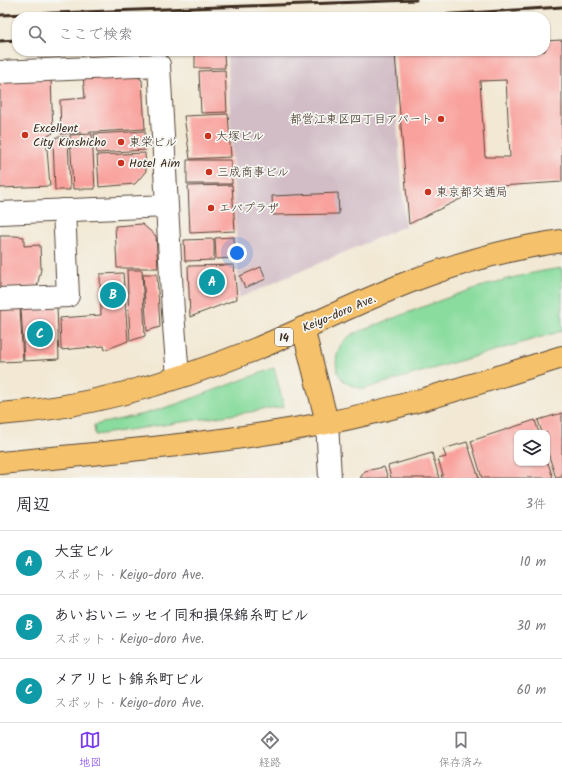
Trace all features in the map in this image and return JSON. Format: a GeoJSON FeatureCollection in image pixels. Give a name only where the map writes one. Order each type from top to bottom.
{"type":"FeatureCollection","features":[{"type":"Feature","properties":{"kind":"highway","name":"Keiyo-doro Ave."},"geometry":{"type":"LineString","coordinates":[[0,414],[26,412],[82,403],[144,388],[256,349],[413,280],[498,253],[562,241]]}},
{"type":"Feature","properties":{"kind":"highway"},"geometry":{"type":"LineString","coordinates":[[303,328],[327,422]]}},
{"type":"Feature","properties":{"kind":"highway"},"geometry":{"type":"LineString","coordinates":[[0,463],[199,442],[327,422],[432,397],[562,357]]}},
{"type":"Feature","properties":{"kind":"street"},"geometry":{"type":"LineString","coordinates":[[0,72],[159,65],[178,377]]}},
{"type":"Feature","properties":{"kind":"street"},"geometry":{"type":"LineString","coordinates":[[0,214],[167,206]]}},
{"type":"Feature","properties":{"kind":"street"},"geometry":{"type":"LineString","coordinates":[[0,299],[68,296],[64,210]]}},
{"type":"Feature","properties":{"kind":"street"},"geometry":{"type":"LineString","coordinates":[[327,422],[330,478]]}},
{"type":"Feature","properties":{"kind":"shaded area"},"geometry":{"type":"Polygon","coordinates":[[[227,56],[392,56],[405,226],[239,298],[227,56]]]}},
{"type":"Feature","properties":{"kind":"green space"},"geometry":{"type":"Polygon","coordinates":[[[562,268],[562,331],[363,389],[347,383],[338,372],[336,361],[338,351],[344,341],[353,334],[430,304],[482,286],[562,268]]]}},
{"type":"Feature","properties":{"kind":"green space"},"geometry":{"type":"Polygon","coordinates":[[[274,368],[284,407],[95,435],[94,425],[144,414],[177,404],[274,368]]]}},
{"type":"Feature","properties":{"kind":"building","name":"都営江東区四丁目アパート"},"geometry":{"type":"Polygon","coordinates":[[[562,40],[562,182],[485,187],[409,224],[395,56],[550,56],[550,41],[562,40]],[[506,80],[480,81],[485,157],[510,157],[506,80]]]}},
{"type":"Feature","properties":{"kind":"building"},"geometry":{"type":"Polygon","coordinates":[[[195,56],[224,56],[225,68],[195,68],[195,56]]]}},
{"type":"Feature","properties":{"kind":"building"},"geometry":{"type":"Polygon","coordinates":[[[225,70],[227,112],[201,113],[199,71],[225,70]]]}},
{"type":"Feature","properties":{"kind":"building"},"geometry":{"type":"Polygon","coordinates":[[[131,73],[142,80],[145,129],[61,134],[60,100],[85,98],[83,75],[131,73]]]}},
{"type":"Feature","properties":{"kind":"building","name":"Excellent City Kinshicho"},"geometry":{"type":"Polygon","coordinates":[[[51,79],[53,133],[46,137],[50,186],[0,188],[0,81],[51,79]]]}},
{"type":"Feature","properties":{"kind":"building","name":"大塚ビル"},"geometry":{"type":"Polygon","coordinates":[[[228,114],[231,157],[190,159],[184,116],[228,114]]]}},
{"type":"Feature","properties":{"kind":"building","name":"東栄ビル"},"geometry":{"type":"Polygon","coordinates":[[[145,131],[146,150],[97,153],[94,134],[145,131]]]}},
{"type":"Feature","properties":{"kind":"building"},"geometry":{"type":"Polygon","coordinates":[[[92,134],[95,189],[73,189],[70,135],[92,134]]]}},
{"type":"Feature","properties":{"kind":"building"},"geometry":{"type":"Polygon","coordinates":[[[56,137],[68,137],[70,190],[55,190],[53,142],[55,142],[56,137]]]}},
{"type":"Feature","properties":{"kind":"building","name":"Hotel Aim"},"geometry":{"type":"Polygon","coordinates":[[[145,153],[146,171],[135,184],[99,187],[97,155],[145,153]]]}},
{"type":"Feature","properties":{"kind":"building","name":"三成商事ビル"},"geometry":{"type":"Polygon","coordinates":[[[187,160],[231,160],[232,184],[187,184],[187,160]]]}},
{"type":"Feature","properties":{"kind":"building","name":"エバプラザ"},"geometry":{"type":"Polygon","coordinates":[[[232,185],[235,231],[190,233],[188,186],[232,185]]]}},
{"type":"Feature","properties":{"kind":"building"},"geometry":{"type":"Polygon","coordinates":[[[338,193],[339,214],[273,215],[272,196],[338,193]]]}},
{"type":"Feature","properties":{"kind":"building"},"geometry":{"type":"Polygon","coordinates":[[[142,224],[156,236],[158,268],[117,268],[115,226],[142,224]]]}},
{"type":"Feature","properties":{"kind":"building"},"geometry":{"type":"Polygon","coordinates":[[[0,236],[24,237],[24,246],[40,245],[41,269],[37,287],[0,289],[0,236]]]}},
{"type":"Feature","properties":{"kind":"building"},"geometry":{"type":"Polygon","coordinates":[[[234,237],[235,258],[216,259],[215,238],[234,237]]]}},
{"type":"Feature","properties":{"kind":"building"},"geometry":{"type":"Polygon","coordinates":[[[214,239],[214,260],[185,261],[184,240],[214,239]]]}},
{"type":"Feature","properties":{"kind":"building"},"geometry":{"type":"Polygon","coordinates":[[[234,265],[237,299],[190,317],[188,266],[234,265]]]}},
{"type":"Feature","properties":{"kind":"building"},"geometry":{"type":"Polygon","coordinates":[[[261,267],[266,279],[245,288],[240,276],[261,267]]]}},
{"type":"Feature","properties":{"kind":"building"},"geometry":{"type":"Polygon","coordinates":[[[127,270],[142,270],[145,336],[130,341],[127,270]]]}},
{"type":"Feature","properties":{"kind":"building"},"geometry":{"type":"Polygon","coordinates":[[[123,273],[128,341],[105,350],[104,346],[61,350],[60,318],[101,315],[100,274],[123,273]]]}},
{"type":"Feature","properties":{"kind":"building"},"geometry":{"type":"Polygon","coordinates":[[[143,274],[157,274],[160,327],[147,331],[143,274]]]}},
{"type":"Feature","properties":{"kind":"building"},"geometry":{"type":"Polygon","coordinates":[[[57,305],[59,359],[24,361],[21,308],[57,305]]]}},
{"type":"Feature","properties":{"kind":"building"},"geometry":{"type":"Polygon","coordinates":[[[20,307],[23,361],[0,362],[0,308],[20,307]]]}},
{"type":"Feature","properties":{"kind":"building"},"geometry":{"type":"Polygon","coordinates":[[[562,413],[562,477],[556,478],[550,459],[550,430],[541,430],[538,420],[562,413]]]}},
{"type":"Feature","properties":{"kind":"building"},"geometry":{"type":"Polygon","coordinates":[[[535,420],[538,430],[514,430],[514,466],[549,466],[553,478],[482,478],[471,441],[535,420]]]}},
{"type":"Feature","properties":{"kind":"building"},"geometry":{"type":"Polygon","coordinates":[[[467,442],[479,478],[442,478],[441,475],[443,475],[438,459],[446,457],[443,449],[467,442]]]}},
{"type":"Feature","properties":{"kind":"building"},"geometry":{"type":"Polygon","coordinates":[[[432,453],[439,478],[391,478],[388,466],[432,453]]]}},
{"type":"Feature","properties":{"kind":"building"},"geometry":{"type":"Polygon","coordinates":[[[384,467],[388,478],[360,478],[365,471],[384,467]]]}},
{"type":"Feature","properties":{"kind":"railway"},"geometry":{"type":"LineString","coordinates":[[83,12],[416,0]]}},
{"type":"Feature","properties":{"kind":"railway"},"geometry":{"type":"LineString","coordinates":[[485,12],[562,7]]}},
{"type":"Feature","properties":{"kind":"railway"},"geometry":{"type":"LineString","coordinates":[[0,15],[12,15]]}},
{"type":"Feature","properties":{"kind":"railway"},"geometry":{"type":"LineString","coordinates":[[0,41],[12,40]]}},
{"type":"Feature","properties":{"kind":"place","name":"都営江東区四丁目アパート"},"geometry":{"type":"Point","coordinates":[441,119]}},
{"type":"Feature","properties":{"kind":"place","name":"Excellent City Kinshicho"},"geometry":{"type":"Point","coordinates":[25,135]}},
{"type":"Feature","properties":{"kind":"place","name":"大塚ビル"},"geometry":{"type":"Point","coordinates":[208,136]}},
{"type":"Feature","properties":{"kind":"place","name":"東栄ビル"},"geometry":{"type":"Point","coordinates":[121,142]}},
{"type":"Feature","properties":{"kind":"place","name":"Hotel Aim"},"geometry":{"type":"Point","coordinates":[121,163]}},
{"type":"Feature","properties":{"kind":"place","name":"三成商事ビル"},"geometry":{"type":"Point","coordinates":[209,172]}},
{"type":"Feature","properties":{"kind":"place","name":"東京都交通局"},"geometry":{"type":"Point","coordinates":[428,192]}},
{"type":"Feature","properties":{"kind":"place","name":"エバプラザ"},"geometry":{"type":"Point","coordinates":[211,208]}},
{"type":"Feature","properties":{"kind":"place","name":"大宝ビル"},"geometry":{"type":"Point","coordinates":[212,282]}},
{"type":"Feature","properties":{"kind":"place","name":"あいおいニッセイ同和損保錦糸町ビル"},"geometry":{"type":"Point","coordinates":[113,295]}},
{"type":"Feature","properties":{"kind":"place","name":"メアリヒト錦糸町ビル"},"geometry":{"type":"Point","coordinates":[40,334]}}]}
